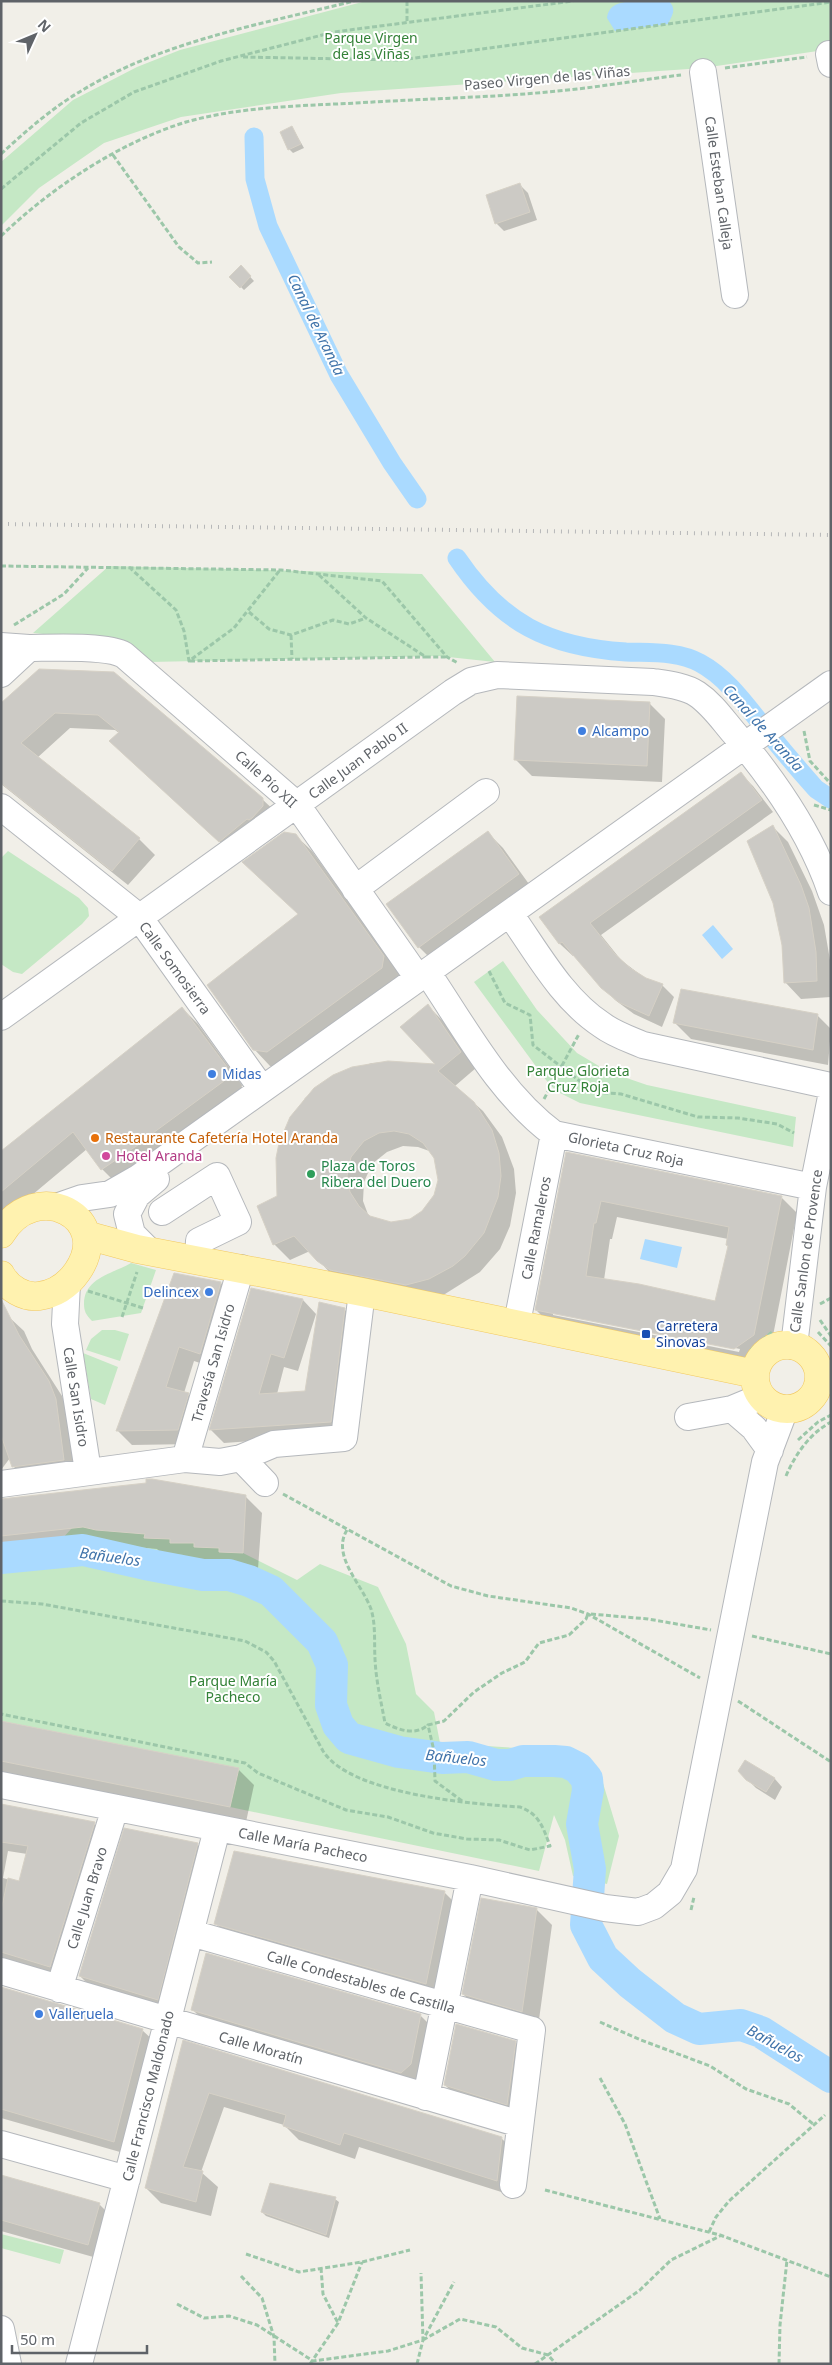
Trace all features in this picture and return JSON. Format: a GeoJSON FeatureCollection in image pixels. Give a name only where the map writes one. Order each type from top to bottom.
{"type":"FeatureCollection","features":[{"type":"Feature","properties":{"kind":"main road"},"geometry":{"type":"LineString","coordinates":[[3,1230],[27,1210],[46,1205],[59,1206],[73,1216],[84,1231],[87,1254],[71,1278]]}},
{"type":"Feature","properties":{"kind":"main road"},"geometry":{"type":"LineString","coordinates":[[84,1231],[143,1250],[198,1259],[517,1323],[758,1386],[775,1407],[785,1409],[796,1408],[805,1403],[824,1384],[810,1356],[794,1346],[781,1346],[771,1349],[757,1364],[758,1386]]}},
{"type":"Feature","properties":{"kind":"main road"},"geometry":{"type":"LineString","coordinates":[[13,1288],[48,1295],[71,1278],[143,1250]]}},
{"type":"Feature","properties":{"kind":"street","name":"Calle Esteban Calleja"},"geometry":{"type":"LineString","coordinates":[[703,72],[735,295]]}},
{"type":"Feature","properties":{"kind":"street"},"geometry":{"type":"LineString","coordinates":[[1,674],[29,648],[4,636]]}},
{"type":"Feature","properties":{"kind":"street","name":"Calle Pío XII"},"geometry":{"type":"LineString","coordinates":[[29,648],[80,649],[120,653],[297,805],[355,889],[423,975]]}},
{"type":"Feature","properties":{"kind":"street","name":"Calle Juan Pablo II"},"geometry":{"type":"LineString","coordinates":[[6,1006],[139,917],[471,681],[497,675],[653,682],[673,685],[696,693],[712,707],[760,735]]}},
{"type":"Feature","properties":{"kind":"street"},"geometry":{"type":"LineString","coordinates":[[59,1206],[82,1198],[110,1194],[177,1152],[262,1089],[831,684]]}},
{"type":"Feature","properties":{"kind":"street"},"geometry":{"type":"LineString","coordinates":[[760,735],[801,826],[814,850],[831,892]]}},
{"type":"Feature","properties":{"kind":"street"},"geometry":{"type":"LineString","coordinates":[[355,889],[486,792]]}},
{"type":"Feature","properties":{"kind":"street","name":"Calle Somosierra"},"geometry":{"type":"LineString","coordinates":[[5,815],[139,917],[262,1089]]}},
{"type":"Feature","properties":{"kind":"street"},"geometry":{"type":"LineString","coordinates":[[510,914],[549,971],[591,1018],[619,1035],[643,1045],[831,1086]]}},
{"type":"Feature","properties":{"kind":"street","name":"Glorieta Cruz Roja"},"geometry":{"type":"LineString","coordinates":[[423,975],[516,1099],[533,1118],[554,1134],[813,1187]]}},
{"type":"Feature","properties":{"kind":"street","name":"Calle Sanlon de Provence"},"geometry":{"type":"LineString","coordinates":[[794,1346],[813,1187],[831,1097]]}},
{"type":"Feature","properties":{"kind":"street","name":"Calle Ramaleros"},"geometry":{"type":"LineString","coordinates":[[517,1323],[554,1134]]}},
{"type":"Feature","properties":{"kind":"street"},"geometry":{"type":"LineString","coordinates":[[143,1250],[132,1234],[127,1214],[130,1204],[137,1195],[156,1179],[177,1152]]}},
{"type":"Feature","properties":{"kind":"street"},"geometry":{"type":"LineString","coordinates":[[162,1212],[217,1176],[238,1222],[199,1241],[198,1259]]}},
{"type":"Feature","properties":{"kind":"street"},"geometry":{"type":"LineString","coordinates":[[84,1231],[110,1194]]}},
{"type":"Feature","properties":{"kind":"street","name":"Travesía San Isidro"},"geometry":{"type":"LineString","coordinates":[[185,1459],[241,1268]]}},
{"type":"Feature","properties":{"kind":"street","name":"Calle San Isidro"},"geometry":{"type":"LineString","coordinates":[[71,1278],[65,1324],[88,1471]]}},
{"type":"Feature","properties":{"kind":"street"},"geometry":{"type":"LineString","coordinates":[[13,1288],[65,1324]]}},
{"type":"Feature","properties":{"kind":"street"},"geometry":{"type":"LineString","coordinates":[[3,1478],[88,1471],[185,1459],[220,1462],[241,1458],[274,1444],[344,1438],[362,1292]]}},
{"type":"Feature","properties":{"kind":"street"},"geometry":{"type":"LineString","coordinates":[[688,1417],[732,1409],[758,1386]]}},
{"type":"Feature","properties":{"kind":"street"},"geometry":{"type":"LineString","coordinates":[[732,1409],[754,1428],[770,1450]]}},
{"type":"Feature","properties":{"kind":"street","name":"Calle María Pacheco"},"geometry":{"type":"LineString","coordinates":[[1,1785],[470,1878],[560,1903],[638,1912],[654,1906],[670,1893],[684,1870],[765,1462],[785,1409]]}},
{"type":"Feature","properties":{"kind":"street"},"geometry":{"type":"LineString","coordinates":[[241,1458],[272,1488]]}},
{"type":"Feature","properties":{"kind":"street","name":"Calle Juan Bravo"},"geometry":{"type":"LineString","coordinates":[[59,1989],[115,1808]]}},
{"type":"Feature","properties":{"kind":"street","name":"Calle Francisco Maldonado"},"geometry":{"type":"LineString","coordinates":[[79,2364],[191,1933],[216,1829]]}},
{"type":"Feature","properties":{"kind":"street"},"geometry":{"type":"LineString","coordinates":[[426,2097],[470,1878]]}},
{"type":"Feature","properties":{"kind":"street","name":"Calle Condestables de Castilla"},"geometry":{"type":"LineString","coordinates":[[191,1933],[445,2006],[539,2026],[520,2124]]}},
{"type":"Feature","properties":{"kind":"street","name":"Calle Moratín"},"geometry":{"type":"LineString","coordinates":[[1,1971],[520,2124]]}},
{"type":"Feature","properties":{"kind":"street"},"geometry":{"type":"LineString","coordinates":[[513,2185],[520,2124]]}},
{"type":"Feature","properties":{"kind":"street"},"geometry":{"type":"LineString","coordinates":[[1,2144],[127,2179]]}},
{"type":"Feature","properties":{"kind":"street"},"geometry":{"type":"LineString","coordinates":[[1,2329],[8,2364]]}},
{"type":"Feature","properties":{"kind":"path"},"geometry":{"type":"LineString","coordinates":[[1,154],[59,104],[116,72],[204,38],[354,1]]}},
{"type":"Feature","properties":{"kind":"path"},"geometry":{"type":"LineString","coordinates":[[407,1],[407,23]]}},
{"type":"Feature","properties":{"kind":"path"},"geometry":{"type":"LineString","coordinates":[[1,190],[81,123],[134,92],[239,57],[334,32],[573,1]]}},
{"type":"Feature","properties":{"kind":"path"},"geometry":{"type":"LineString","coordinates":[[239,57],[400,60],[831,2]]}},
{"type":"Feature","properties":{"kind":"path","name":"Paseo Virgen de las Viñas"},"geometry":{"type":"LineString","coordinates":[[113,155],[155,133],[188,122],[250,110],[575,89],[703,72],[830,59]]}},
{"type":"Feature","properties":{"kind":"path"},"geometry":{"type":"LineString","coordinates":[[1,236],[20,218],[65,184],[113,155],[179,247],[198,263],[212,262]]}},
{"type":"Feature","properties":{"kind":"path"},"geometry":{"type":"LineString","coordinates":[[1,566],[280,570],[382,582],[447,657],[189,661]]}},
{"type":"Feature","properties":{"kind":"path"},"geometry":{"type":"LineString","coordinates":[[129,567],[176,610],[184,631],[189,661]]}},
{"type":"Feature","properties":{"kind":"path"},"geometry":{"type":"LineString","coordinates":[[4,636],[12,627],[64,594],[88,568]]}},
{"type":"Feature","properties":{"kind":"path"},"geometry":{"type":"LineString","coordinates":[[189,661],[234,628],[249,612],[280,570]]}},
{"type":"Feature","properties":{"kind":"path"},"geometry":{"type":"LineString","coordinates":[[312,573],[320,575],[366,618],[426,657]]}},
{"type":"Feature","properties":{"kind":"path"},"geometry":{"type":"LineString","coordinates":[[249,612],[269,629],[291,635],[333,620],[349,624],[366,618]]}},
{"type":"Feature","properties":{"kind":"path"},"geometry":{"type":"LineString","coordinates":[[291,635],[292,659]]}},
{"type":"Feature","properties":{"kind":"path"},"geometry":{"type":"LineString","coordinates":[[804,703],[804,733],[810,761],[831,784]]}},
{"type":"Feature","properties":{"kind":"path"},"geometry":{"type":"LineString","coordinates":[[489,971],[505,1003],[530,1015],[533,1045],[594,1092],[621,1094],[698,1117],[738,1118],[777,1124],[794,1133]]}},
{"type":"Feature","properties":{"kind":"path"},"geometry":{"type":"LineString","coordinates":[[543,1101],[578,1035],[591,1018]]}},
{"type":"Feature","properties":{"kind":"path"},"geometry":{"type":"LineString","coordinates":[[122,1317],[143,1250]]}},
{"type":"Feature","properties":{"kind":"path"},"geometry":{"type":"LineString","coordinates":[[71,1278],[126,1303],[143,1308]]}},
{"type":"Feature","properties":{"kind":"path"},"geometry":{"type":"LineString","coordinates":[[817,1305],[831,1298]]}},
{"type":"Feature","properties":{"kind":"path"},"geometry":{"type":"LineString","coordinates":[[272,1488],[451,1586],[488,1596],[571,1608],[588,1614],[720,1690],[831,1762]]}},
{"type":"Feature","properties":{"kind":"path"},"geometry":{"type":"LineString","coordinates":[[347,1530],[342,1538],[341,1549],[365,1595],[374,1620],[378,1690],[386,1723],[407,1731],[421,1731],[428,1725],[444,1721],[474,1692],[502,1673],[525,1662],[539,1643],[569,1635],[582,1623],[588,1614]]}},
{"type":"Feature","properties":{"kind":"path"},"geometry":{"type":"LineString","coordinates":[[1,1601],[50,1605],[245,1641],[256,1645],[274,1661],[322,1751],[334,1765],[349,1774],[427,1798],[520,1807],[531,1811],[540,1820],[550,1846],[530,1850],[499,1840],[467,1839],[433,1833],[388,1817],[346,1810],[258,1773],[245,1763],[1,1714]]}},
{"type":"Feature","properties":{"kind":"path"},"geometry":{"type":"LineString","coordinates":[[428,1725],[434,1751],[434,1774],[436,1781],[452,1796],[464,1802]]}},
{"type":"Feature","properties":{"kind":"path"},"geometry":{"type":"LineString","coordinates":[[600,2022],[710,2066],[746,2089],[789,2104],[813,2124]]}},
{"type":"Feature","properties":{"kind":"path"},"geometry":{"type":"LineString","coordinates":[[600,2078],[625,2124],[660,2220]]}},
{"type":"Feature","properties":{"kind":"path"},"geometry":{"type":"LineString","coordinates":[[709,2232],[716,2217],[730,2201],[825,2115]]}},
{"type":"Feature","properties":{"kind":"path"},"geometry":{"type":"LineString","coordinates":[[545,2190],[720,2235],[831,2277]]}},
{"type":"Feature","properties":{"kind":"path"},"geometry":{"type":"LineString","coordinates":[[535,2364],[640,2290],[671,2260],[720,2235]]}},
{"type":"Feature","properties":{"kind":"path"},"geometry":{"type":"LineString","coordinates":[[246,2254],[298,2272],[362,2262],[410,2250]]}},
{"type":"Feature","properties":{"kind":"path"},"geometry":{"type":"LineString","coordinates":[[779,2364],[780,2325],[787,2260]]}},
{"type":"Feature","properties":{"kind":"path"},"geometry":{"type":"LineString","coordinates":[[311,2362],[338,2323],[362,2262]]}},
{"type":"Feature","properties":{"kind":"path"},"geometry":{"type":"LineString","coordinates":[[321,2268],[322,2294],[338,2323]]}},
{"type":"Feature","properties":{"kind":"path"},"geometry":{"type":"LineString","coordinates":[[421,2273],[423,2340]]}},
{"type":"Feature","properties":{"kind":"path"},"geometry":{"type":"LineString","coordinates":[[240,2276],[262,2298],[274,2337],[275,2364]]}},
{"type":"Feature","properties":{"kind":"path"},"geometry":{"type":"LineString","coordinates":[[417,2364],[423,2340],[454,2282]]}},
{"type":"Feature","properties":{"kind":"path"},"geometry":{"type":"LineString","coordinates":[[177,2304],[204,2318],[230,2316],[257,2325],[311,2362],[388,2351],[423,2340],[460,2319],[496,2326],[522,2348],[548,2355],[556,2364]]}},
{"type":"Feature","properties":{"kind":"green space","name":"Parque Virgen de las Viñas"},"geometry":{"type":"Polygon","coordinates":[[[366,1],[831,1],[831,49],[703,68],[341,93],[181,117],[104,143],[39,188],[1,226],[1,162],[73,100],[137,67],[180,50],[366,1]]]}},
{"type":"Feature","properties":{"kind":"green space"},"geometry":{"type":"Polygon","coordinates":[[[109,566],[422,574],[495,662],[439,656],[150,662],[126,642],[33,633],[109,566]]]}},
{"type":"Feature","properties":{"kind":"green space"},"geometry":{"type":"Polygon","coordinates":[[[8,851],[79,898],[88,908],[89,916],[22,974],[13,972],[1,964],[1,858],[8,851]]]}},
{"type":"Feature","properties":{"kind":"green space","name":"Parque Glorieta Cruz Roja"},"geometry":{"type":"Polygon","coordinates":[[[503,961],[537,1010],[577,1053],[609,1072],[647,1085],[796,1117],[793,1147],[580,1103],[556,1091],[474,982],[503,961]]]}},
{"type":"Feature","properties":{"kind":"green space"},"geometry":{"type":"Polygon","coordinates":[[[131,1263],[156,1270],[141,1313],[92,1321],[88,1317],[84,1306],[85,1295],[89,1288],[100,1278],[131,1263]]]}},
{"type":"Feature","properties":{"kind":"green space"},"geometry":{"type":"Polygon","coordinates":[[[102,1330],[115,1330],[129,1334],[120,1361],[86,1350],[91,1339],[102,1330]]]}},
{"type":"Feature","properties":{"kind":"green space"},"geometry":{"type":"Polygon","coordinates":[[[83,1353],[118,1367],[105,1405],[91,1399],[83,1353]]]}},
{"type":"Feature","properties":{"kind":"green space","name":"Parque María Pacheco"},"geometry":{"type":"Polygon","coordinates":[[[71,1519],[145,1534],[145,1538],[170,1539],[170,1543],[194,1543],[195,1547],[219,1548],[219,1552],[243,1553],[297,1580],[320,1564],[378,1587],[406,1644],[416,1694],[434,1712],[440,1743],[578,1752],[599,1770],[619,1836],[607,1884],[573,1876],[565,1840],[554,1815],[539,1871],[230,1807],[238,1768],[1,1721],[1,1546],[60,1541],[72,1528],[71,1519]]]}},
{"type":"Feature","properties":{"kind":"green space"},"geometry":{"type":"Polygon","coordinates":[[[1,2234],[64,2250],[60,2264],[1,2248],[1,2234]]]}},
{"type":"Feature","properties":{"kind":"water"},"geometry":{"type":"Polygon","coordinates":[[[632,1],[669,1],[673,10],[668,24],[615,31],[607,18],[608,13],[612,7],[632,1]]]}},
{"type":"Feature","properties":{"kind":"water"},"geometry":{"type":"Polygon","coordinates":[[[713,925],[733,949],[722,959],[702,935],[713,925]]]}},
{"type":"Feature","properties":{"kind":"water"},"geometry":{"type":"Polygon","coordinates":[[[645,1239],[682,1247],[677,1268],[640,1259],[645,1239]]]}},
{"type":"Feature","properties":{"kind":"building"},"geometry":{"type":"Polygon","coordinates":[[[292,126],[301,144],[288,150],[280,132],[292,126]]]}},
{"type":"Feature","properties":{"kind":"building"},"geometry":{"type":"Polygon","coordinates":[[[520,183],[530,212],[495,224],[486,195],[520,183]]]}},
{"type":"Feature","properties":{"kind":"building"},"geometry":{"type":"Polygon","coordinates":[[[241,265],[251,276],[240,288],[229,277],[241,265]]]}},
{"type":"Feature","properties":{"kind":"building"},"geometry":{"type":"Polygon","coordinates":[[[39,669],[114,672],[263,798],[263,806],[252,818],[247,819],[219,842],[109,741],[119,732],[98,715],[55,713],[21,743],[140,838],[112,871],[1,783],[1,703],[39,669]]]}},
{"type":"Feature","properties":{"kind":"building","name":"Alcampo"},"geometry":{"type":"Polygon","coordinates":[[[517,696],[650,702],[647,766],[514,760],[517,696]]]}},
{"type":"Feature","properties":{"kind":"building"},"geometry":{"type":"Polygon","coordinates":[[[741,772],[762,800],[590,923],[615,954],[630,968],[646,978],[663,984],[649,1016],[620,1003],[601,988],[562,942],[559,944],[539,917],[741,772]]]}},
{"type":"Feature","properties":{"kind":"building"},"geometry":{"type":"Polygon","coordinates":[[[773,825],[801,885],[809,908],[816,952],[817,981],[784,983],[782,945],[773,903],[747,841],[773,825]]]}},
{"type":"Feature","properties":{"kind":"building"},"geometry":{"type":"Polygon","coordinates":[[[488,831],[519,874],[418,948],[386,904],[488,831]]]}},
{"type":"Feature","properties":{"kind":"building"},"geometry":{"type":"Polygon","coordinates":[[[284,832],[296,834],[384,956],[382,968],[267,1052],[253,1050],[207,985],[298,914],[242,862],[284,832]]]}},
{"type":"Feature","properties":{"kind":"building"},"geometry":{"type":"Polygon","coordinates":[[[681,989],[818,1014],[813,1050],[673,1023],[681,989]]]}},
{"type":"Feature","properties":{"kind":"building","name":"Plaza de Toros Ribera del Duero"},"geometry":{"type":"Polygon","coordinates":[[[428,1004],[461,1052],[438,1071],[474,1102],[492,1130],[499,1153],[501,1176],[498,1197],[484,1233],[465,1256],[453,1266],[429,1279],[406,1285],[330,1270],[317,1261],[294,1236],[273,1245],[257,1206],[277,1196],[276,1158],[279,1143],[290,1117],[314,1088],[333,1075],[352,1067],[388,1061],[435,1064],[400,1027],[428,1004]],[[394,1131],[379,1133],[364,1141],[351,1157],[347,1176],[350,1192],[359,1206],[370,1216],[391,1222],[410,1219],[422,1211],[434,1195],[438,1180],[434,1158],[423,1143],[409,1134],[394,1131]]]}},
{"type":"Feature","properties":{"kind":"building"},"geometry":{"type":"Polygon","coordinates":[[[182,1007],[227,1067],[224,1081],[154,1134],[101,1170],[73,1132],[1,1192],[1,1151],[182,1007]]]}},
{"type":"Feature","properties":{"kind":"building"},"geometry":{"type":"Polygon","coordinates":[[[566,1152],[782,1196],[754,1335],[734,1349],[535,1310],[566,1152]],[[601,1201],[596,1223],[594,1223],[586,1276],[639,1284],[715,1301],[728,1246],[726,1245],[729,1227],[601,1201]]]}},
{"type":"Feature","properties":{"kind":"building"},"geometry":{"type":"Polygon","coordinates":[[[174,1273],[221,1282],[200,1354],[179,1347],[166,1387],[189,1393],[178,1430],[116,1431],[174,1273]]]}},
{"type":"Feature","properties":{"kind":"building"},"geometry":{"type":"Polygon","coordinates":[[[251,1288],[303,1299],[284,1358],[271,1354],[259,1394],[305,1391],[319,1302],[345,1308],[331,1422],[209,1430],[251,1288]]]}},
{"type":"Feature","properties":{"kind":"building"},"geometry":{"type":"Polygon","coordinates":[[[1,1299],[19,1335],[49,1381],[56,1399],[64,1460],[12,1467],[1,1435],[1,1299]]]}},
{"type":"Feature","properties":{"kind":"building"},"geometry":{"type":"Polygon","coordinates":[[[146,1479],[246,1495],[243,1553],[219,1552],[219,1548],[194,1547],[194,1543],[170,1543],[170,1539],[144,1538],[145,1534],[96,1530],[83,1527],[1,1536],[1,1499],[146,1483],[146,1479]]]}},
{"type":"Feature","properties":{"kind":"building"},"geometry":{"type":"Polygon","coordinates":[[[1,1721],[239,1768],[230,1807],[1,1761],[1,1721]]]}},
{"type":"Feature","properties":{"kind":"building"},"geometry":{"type":"Polygon","coordinates":[[[745,1760],[775,1778],[766,1792],[746,1780],[738,1771],[745,1760]]]}},
{"type":"Feature","properties":{"kind":"building"},"geometry":{"type":"Polygon","coordinates":[[[1,1804],[95,1822],[50,1967],[1,1952],[1,1911],[8,1878],[19,1881],[28,1846],[1,1842],[1,1804]]]}},
{"type":"Feature","properties":{"kind":"building"},"geometry":{"type":"Polygon","coordinates":[[[124,1828],[198,1843],[158,2000],[79,1976],[124,1828]]]}},
{"type":"Feature","properties":{"kind":"building"},"geometry":{"type":"Polygon","coordinates":[[[234,1851],[445,1891],[426,1984],[214,1924],[234,1851]]]}},
{"type":"Feature","properties":{"kind":"building"},"geometry":{"type":"Polygon","coordinates":[[[481,1898],[537,1908],[522,2012],[462,1994],[481,1898]]]}},
{"type":"Feature","properties":{"kind":"building"},"geometry":{"type":"Polygon","coordinates":[[[206,1953],[421,2014],[411,2064],[401,2073],[191,2010],[206,1953]]]}},
{"type":"Feature","properties":{"kind":"building"},"geometry":{"type":"Polygon","coordinates":[[[1,1987],[143,2029],[114,2142],[1,2109],[1,1987]]]}},
{"type":"Feature","properties":{"kind":"building"},"geometry":{"type":"Polygon","coordinates":[[[456,2024],[516,2041],[507,2105],[444,2085],[456,2024]]]}},
{"type":"Feature","properties":{"kind":"building"},"geometry":{"type":"Polygon","coordinates":[[[183,2040],[502,2137],[497,2181],[344,2133],[340,2145],[283,2126],[286,2115],[209,2093],[183,2167],[203,2171],[196,2202],[145,2188],[183,2040]]]}},
{"type":"Feature","properties":{"kind":"building"},"geometry":{"type":"Polygon","coordinates":[[[1,2175],[100,2203],[88,2245],[1,2220],[1,2175]]]}},
{"type":"Feature","properties":{"kind":"building"},"geometry":{"type":"Polygon","coordinates":[[[270,2183],[336,2197],[326,2235],[261,2212],[270,2183]]]}},
{"type":"Feature","properties":{"kind":"waterway","name":"Canal de Aranda"},"geometry":{"type":"LineString","coordinates":[[254,137],[255,179],[268,226],[339,375],[392,463],[417,499]]}},
{"type":"Feature","properties":{"kind":"waterway","name":"Canal de Aranda"},"geometry":{"type":"LineString","coordinates":[[457,558],[491,599],[509,615],[529,628],[550,637],[598,649],[683,656],[710,669],[737,694],[816,789],[831,799]]}},
{"type":"Feature","properties":{"kind":"waterway","name":"Bañuelos"},"geometry":{"type":"LineString","coordinates":[[1,1558],[83,1550],[203,1575],[229,1575],[249,1581],[271,1591],[322,1642],[332,1665],[331,1705],[338,1725],[349,1738],[399,1752],[442,1758],[468,1757],[496,1765],[510,1765],[523,1761],[554,1761],[566,1762],[578,1768],[587,1779],[588,1790],[582,1824],[590,1869],[586,1925],[603,1958],[630,1983],[675,2018],[699,2029],[741,2025],[761,2032],[831,2077]]}},
{"type":"Feature","properties":{"kind":"railway"},"geometry":{"type":"LineString","coordinates":[[1,524],[831,535]]}},
{"type":"Feature","properties":{"kind":"place","name":"Alcampo"},"geometry":{"type":"Point","coordinates":[582,731]}},
{"type":"Feature","properties":{"kind":"place","name":"Midas"},"geometry":{"type":"Point","coordinates":[212,1074]}},
{"type":"Feature","properties":{"kind":"place","name":"Restaurante Cafetería Hotel Aranda"},"geometry":{"type":"Point","coordinates":[95,1138]}},
{"type":"Feature","properties":{"kind":"place","name":"Hotel Aranda"},"geometry":{"type":"Point","coordinates":[106,1156]}},
{"type":"Feature","properties":{"kind":"place","name":"Plaza de Toros Ribera del Duero"},"geometry":{"type":"Point","coordinates":[311,1174]}},
{"type":"Feature","properties":{"kind":"place","name":"Delincex"},"geometry":{"type":"Point","coordinates":[209,1292]}},
{"type":"Feature","properties":{"kind":"place","name":"Carretera Sinovas"},"geometry":{"type":"Point","coordinates":[646,1334]}},
{"type":"Feature","properties":{"kind":"place","name":"Valleruela"},"geometry":{"type":"Point","coordinates":[39,2014]}}]}
